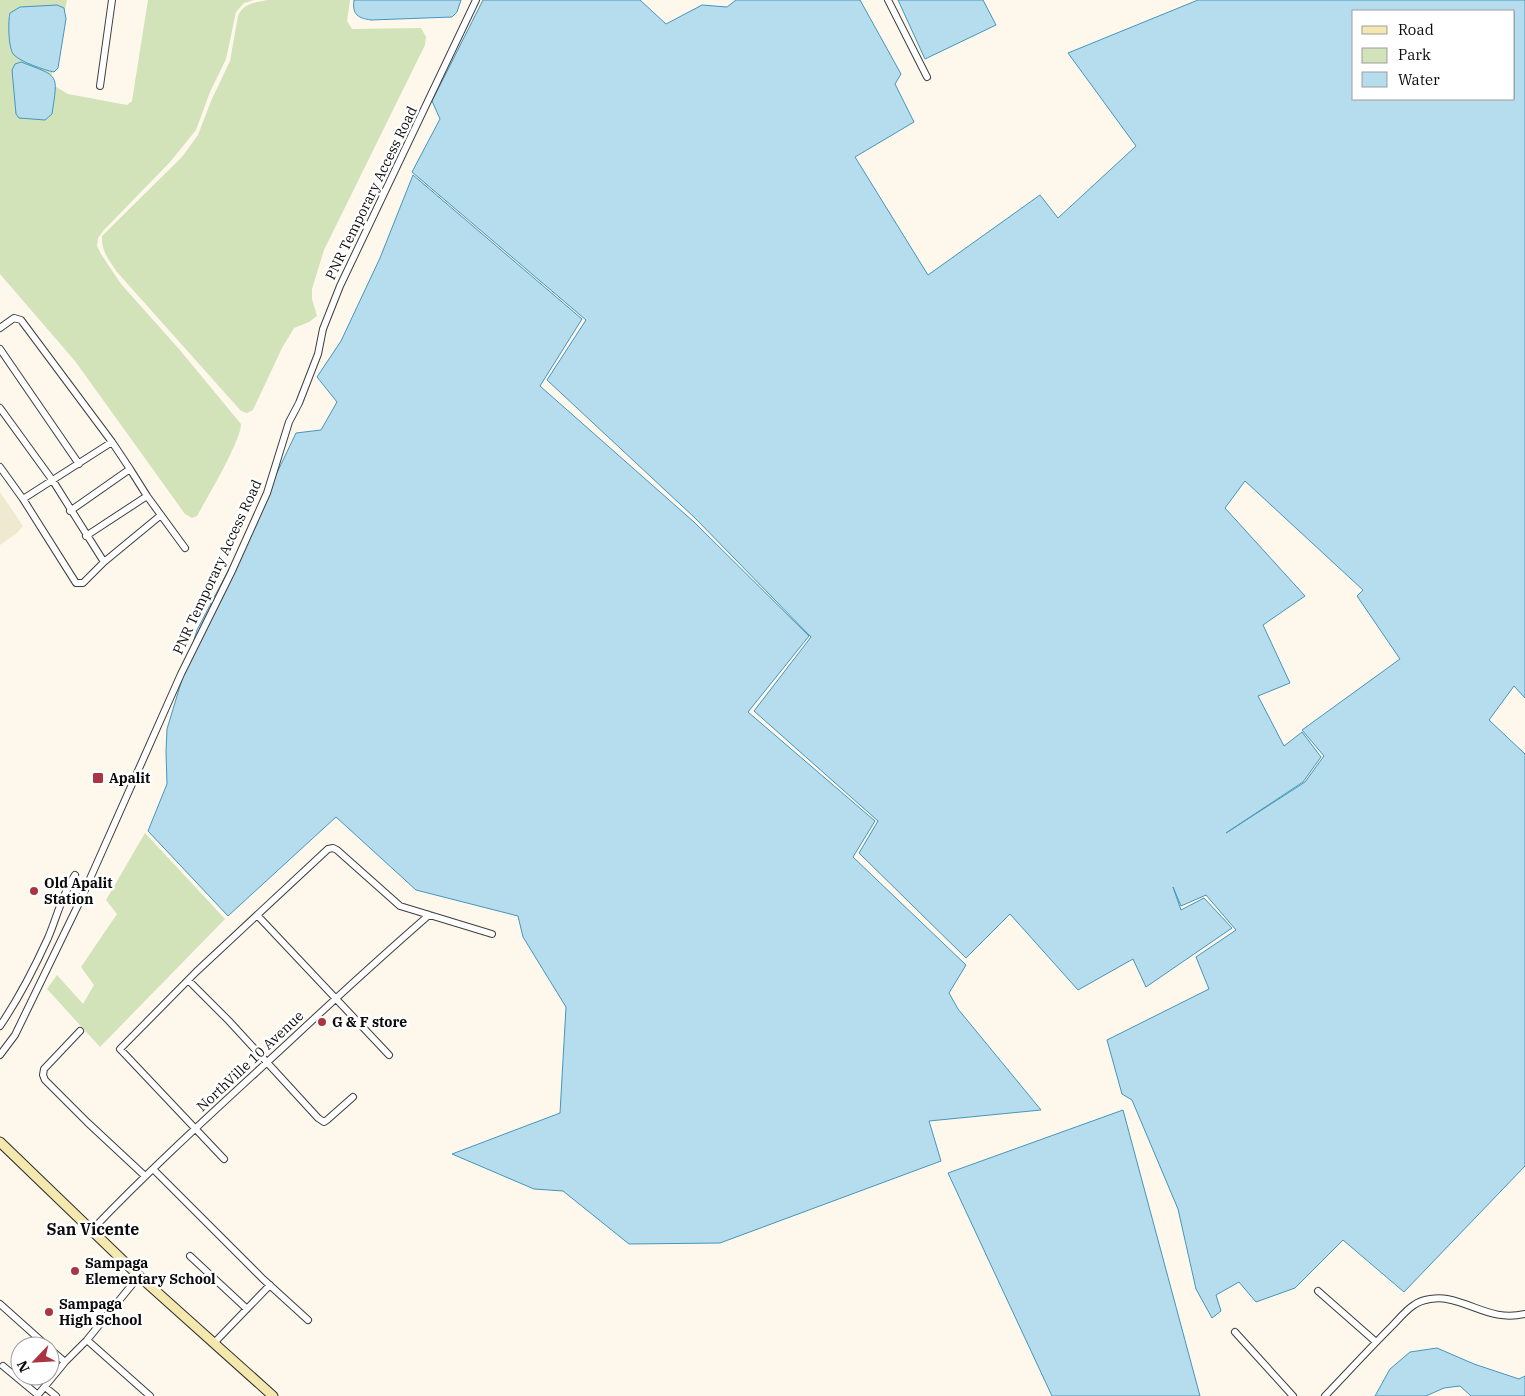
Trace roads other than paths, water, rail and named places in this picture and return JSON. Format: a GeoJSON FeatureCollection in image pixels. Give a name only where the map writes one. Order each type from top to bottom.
{"type":"FeatureCollection","features":[{"type":"Feature","properties":{"kind":"main road"},"geometry":{"type":"LineString","coordinates":[[0,1142],[139,1276],[273,1396]]}},
{"type":"Feature","properties":{"kind":"street"},"geometry":{"type":"LineString","coordinates":[[100,86],[112,0]]}},
{"type":"Feature","properties":{"kind":"street","name":"PNR Temporary Access Road"},"geometry":{"type":"LineString","coordinates":[[0,1055],[14,1035],[72,917],[181,674],[267,493],[289,422],[299,403],[318,354],[322,329],[340,286],[476,0]]}},
{"type":"Feature","properties":{"kind":"street"},"geometry":{"type":"LineString","coordinates":[[888,0],[927,77]]}},
{"type":"Feature","properties":{"kind":"street"},"geometry":{"type":"LineString","coordinates":[[0,328],[14,318],[21,320],[112,442],[147,496],[185,548]]}},
{"type":"Feature","properties":{"kind":"street"},"geometry":{"type":"LineString","coordinates":[[0,349],[79,464]]}},
{"type":"Feature","properties":{"kind":"street"},"geometry":{"type":"LineString","coordinates":[[0,408],[53,481],[70,511],[104,562]]}},
{"type":"Feature","properties":{"kind":"street"},"geometry":{"type":"LineString","coordinates":[[23,499],[112,442]]}},
{"type":"Feature","properties":{"kind":"street"},"geometry":{"type":"LineString","coordinates":[[0,467],[23,499],[76,583],[83,583],[104,562],[161,515]]}},
{"type":"Feature","properties":{"kind":"street"},"geometry":{"type":"LineString","coordinates":[[70,511],[130,469]]}},
{"type":"Feature","properties":{"kind":"street"},"geometry":{"type":"LineString","coordinates":[[86,536],[147,496]]}},
{"type":"Feature","properties":{"kind":"street"},"geometry":{"type":"LineString","coordinates":[[224,1159],[120,1049],[188,980],[328,850],[333,848],[400,906],[492,934]]}},
{"type":"Feature","properties":{"kind":"street"},"geometry":{"type":"LineString","coordinates":[[0,1026],[20,996],[48,936],[62,899],[75,874]]}},
{"type":"Feature","properties":{"kind":"street"},"geometry":{"type":"LineString","coordinates":[[256,915],[389,1055]]}},
{"type":"Feature","properties":{"kind":"street","name":"NorthVille 10 Avenue"},"geometry":{"type":"LineString","coordinates":[[91,1231],[195,1129],[429,915]]}},
{"type":"Feature","properties":{"kind":"street"},"geometry":{"type":"LineString","coordinates":[[188,980],[318,1118],[324,1122],[328,1120],[353,1098]]}},
{"type":"Feature","properties":{"kind":"street"},"geometry":{"type":"LineString","coordinates":[[80,1030],[44,1069],[43,1075],[45,1080],[145,1176]]}},
{"type":"Feature","properties":{"kind":"street"},"geometry":{"type":"LineString","coordinates":[[153,1169],[308,1320]]}},
{"type":"Feature","properties":{"kind":"street"},"geometry":{"type":"LineString","coordinates":[[190,1256],[247,1309]]}},
{"type":"Feature","properties":{"kind":"street"},"geometry":{"type":"LineString","coordinates":[[3,1366],[38,1395],[65,1362],[87,1340],[139,1276]]}},
{"type":"Feature","properties":{"kind":"street"},"geometry":{"type":"LineString","coordinates":[[214,1343],[270,1285]]}},
{"type":"Feature","properties":{"kind":"street"},"geometry":{"type":"LineString","coordinates":[[1318,1291],[1376,1342]]}},
{"type":"Feature","properties":{"kind":"street"},"geometry":{"type":"LineString","coordinates":[[1325,1396],[1414,1304],[1431,1299],[1445,1299],[1469,1305],[1494,1315],[1508,1317],[1525,1314]]}},
{"type":"Feature","properties":{"kind":"street"},"geometry":{"type":"LineString","coordinates":[[0,1304],[36,1336]]}},
{"type":"Feature","properties":{"kind":"street"},"geometry":{"type":"LineString","coordinates":[[1235,1332],[1293,1396]]}},
{"type":"Feature","properties":{"kind":"street"},"geometry":{"type":"LineString","coordinates":[[87,1340],[150,1396]]}},
{"type":"Feature","properties":{"kind":"street"},"geometry":{"type":"LineString","coordinates":[[60,1358],[65,1362]]}},
{"type":"Feature","properties":{"kind":"street"},"geometry":{"type":"LineString","coordinates":[[46,1387],[56,1396]]}},
{"type":"Feature","properties":{"kind":"water"},"geometry":{"type":"Polygon","coordinates":[[[354,0],[461,0],[457,12],[452,17],[371,20],[357,15],[354,9],[354,0]]]}},
{"type":"Feature","properties":{"kind":"water"},"geometry":{"type":"Polygon","coordinates":[[[483,0],[640,0],[666,24],[702,5],[727,7],[736,0],[860,0],[901,74],[895,84],[914,122],[855,157],[928,275],[1040,195],[1058,218],[1136,146],[1068,53],[1198,0],[1525,0],[1525,698],[1514,686],[1489,720],[1525,754],[1525,1166],[1404,1292],[1343,1240],[1295,1288],[1256,1302],[1239,1282],[1216,1295],[1221,1311],[1212,1318],[1196,1289],[1178,1209],[1132,1100],[1122,1094],[1107,1040],[1209,989],[1196,957],[1236,930],[1206,895],[1181,906],[1173,887],[1181,910],[1204,898],[1232,928],[1146,987],[1133,959],[1078,990],[1010,914],[966,958],[859,853],[878,821],[754,711],[811,637],[695,518],[547,380],[586,320],[412,172],[440,119],[432,101],[483,0]],[[1245,481],[1225,508],[1305,596],[1263,625],[1290,683],[1258,696],[1284,746],[1302,732],[1321,757],[1303,782],[1226,833],[1305,782],[1324,756],[1302,730],[1400,659],[1357,596],[1363,590],[1245,481]]]}},
{"type":"Feature","properties":{"kind":"water"},"geometry":{"type":"Polygon","coordinates":[[[898,0],[983,0],[996,25],[925,59],[898,0]]]}},
{"type":"Feature","properties":{"kind":"water"},"geometry":{"type":"Polygon","coordinates":[[[57,5],[64,8],[66,19],[58,68],[54,72],[27,63],[14,55],[10,41],[9,22],[10,13],[20,7],[57,5]]]}},
{"type":"Feature","properties":{"kind":"water"},"geometry":{"type":"Polygon","coordinates":[[[21,62],[50,74],[53,78],[55,91],[52,114],[45,120],[19,118],[16,114],[12,70],[15,64],[21,62]]]}},
{"type":"Feature","properties":{"kind":"water"},"geometry":{"type":"Polygon","coordinates":[[[413,175],[582,319],[540,386],[694,522],[809,636],[748,712],[875,821],[853,857],[966,965],[949,993],[958,1009],[1041,1110],[929,1121],[941,1161],[720,1243],[629,1244],[563,1191],[534,1189],[452,1154],[560,1113],[566,1007],[523,937],[518,916],[416,890],[336,817],[228,916],[148,831],[167,784],[167,729],[197,630],[252,525],[296,433],[321,430],[337,402],[317,377],[341,341],[380,258],[413,175]]]}},
{"type":"Feature","properties":{"kind":"water"},"geometry":{"type":"Polygon","coordinates":[[[1123,1110],[1200,1396],[1052,1396],[948,1173],[1123,1110]]]}},
{"type":"Feature","properties":{"kind":"water"},"geometry":{"type":"Polygon","coordinates":[[[1437,1348],[1474,1364],[1519,1379],[1525,1376],[1525,1396],[1471,1396],[1460,1386],[1444,1388],[1426,1396],[1375,1396],[1390,1369],[1410,1352],[1437,1348]]]}},
{"type":"Feature","properties":{"kind":"place","name":"Apalit"},"geometry":{"type":"Point","coordinates":[98,778]}},
{"type":"Feature","properties":{"kind":"place","name":"Old Apalit Station"},"geometry":{"type":"Point","coordinates":[34,891]}},
{"type":"Feature","properties":{"kind":"place","name":"G & F store"},"geometry":{"type":"Point","coordinates":[322,1022]}},
{"type":"Feature","properties":{"kind":"place","name":"Sampaga Elementary School"},"geometry":{"type":"Point","coordinates":[75,1271]}},
{"type":"Feature","properties":{"kind":"place","name":"Sampaga High School"},"geometry":{"type":"Point","coordinates":[49,1312]}},
{"type":"Feature","properties":{"kind":"district","name":"San Vicente"},"geometry":{"type":"Point","coordinates":[93,1229]}}]}
